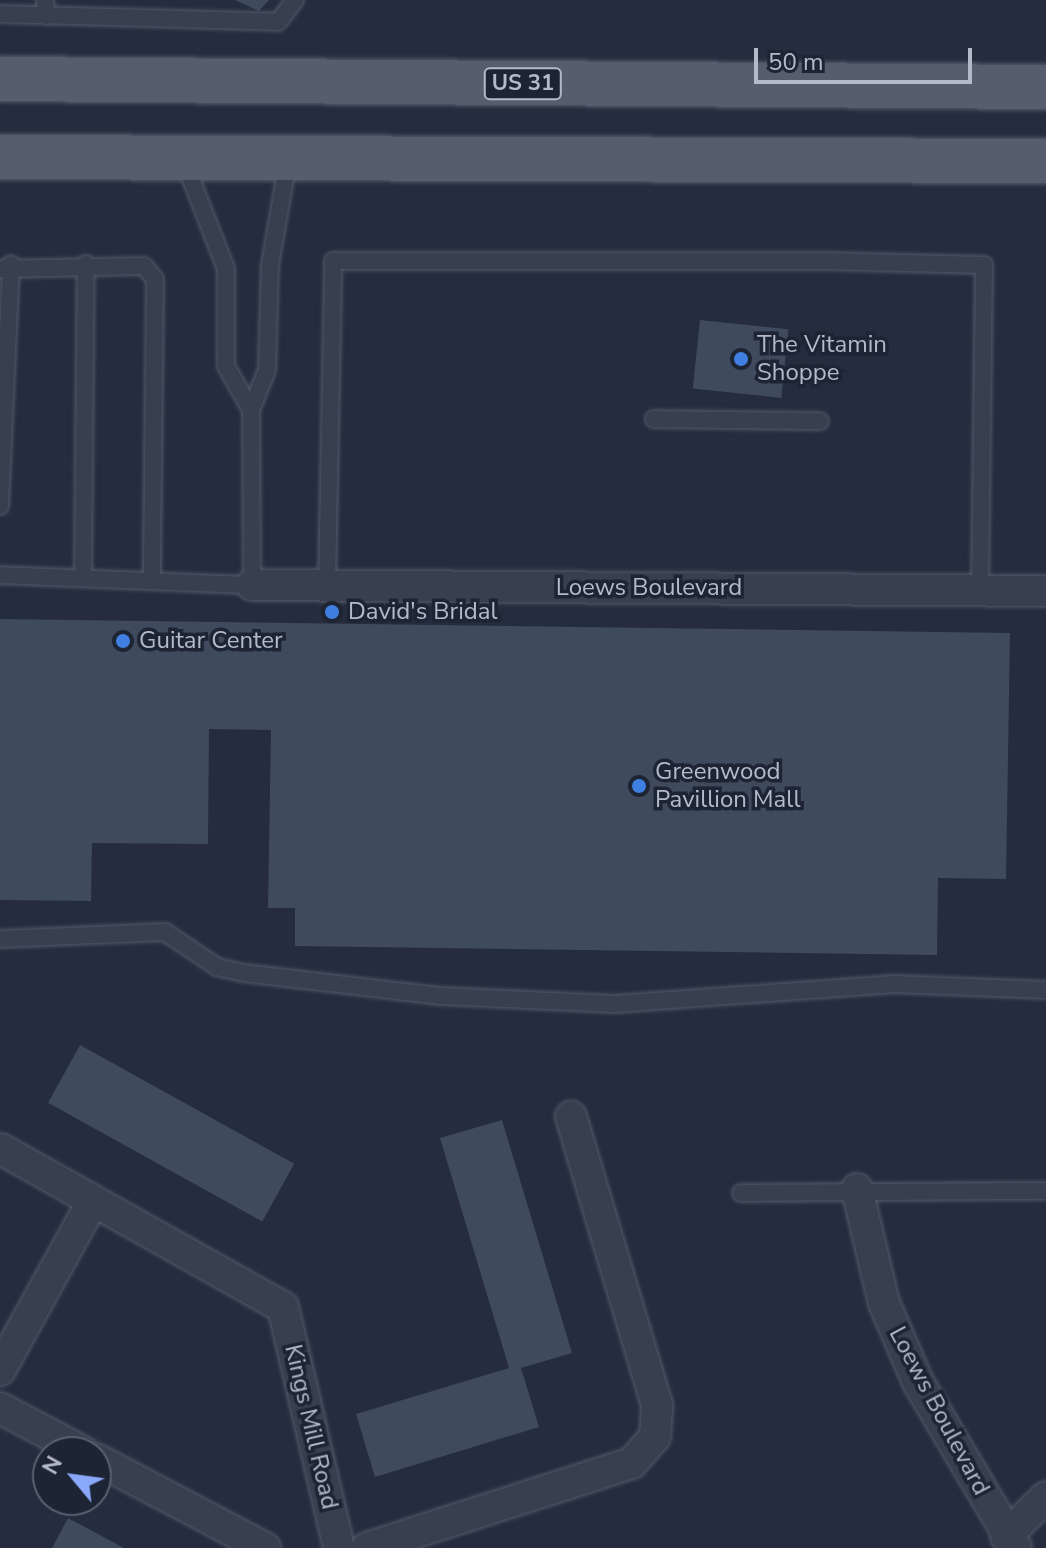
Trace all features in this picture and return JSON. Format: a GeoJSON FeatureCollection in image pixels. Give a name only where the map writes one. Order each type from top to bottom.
{"type":"FeatureCollection","features":[{"type":"Feature","properties":{"kind":"main road","name":"US 31"},"geometry":{"type":"LineString","coordinates":[[0,79],[1046,87]]}},
{"type":"Feature","properties":{"kind":"main road"},"geometry":{"type":"LineString","coordinates":[[0,157],[1046,161]]}},
{"type":"Feature","properties":{"kind":"street","name":"Loews Boulevard"},"geometry":{"type":"LineString","coordinates":[[252,585],[1046,591]]}},
{"type":"Feature","properties":{"kind":"street"},"geometry":{"type":"LineString","coordinates":[[367,1548],[632,1463],[655,1437],[657,1405],[571,1117]]}},
{"type":"Feature","properties":{"kind":"street"},"geometry":{"type":"LineString","coordinates":[[0,1370],[93,1201],[1,1149]]}},
{"type":"Feature","properties":{"kind":"street","name":"Loews Boulevard"},"geometry":{"type":"LineString","coordinates":[[857,1189],[884,1303],[918,1382],[1011,1542],[1046,1497]]}},
{"type":"Feature","properties":{"kind":"street","name":"Kings Mill Road"},"geometry":{"type":"LineString","coordinates":[[93,1201],[283,1307],[339,1548]]}},
{"type":"Feature","properties":{"kind":"street"},"geometry":{"type":"LineString","coordinates":[[0,1408],[53,1436]]}},
{"type":"Feature","properties":{"kind":"street"},"geometry":{"type":"LineString","coordinates":[[112,1467],[265,1548]]}},
{"type":"Feature","properties":{"kind":"lane"},"geometry":{"type":"LineString","coordinates":[[0,14],[45,8],[278,22],[295,0]]}},
{"type":"Feature","properties":{"kind":"lane"},"geometry":{"type":"LineString","coordinates":[[182,156],[226,269],[226,366],[251,410]]}},
{"type":"Feature","properties":{"kind":"lane"},"geometry":{"type":"LineString","coordinates":[[0,575],[252,585],[251,410],[267,370],[270,265],[289,157]]}},
{"type":"Feature","properties":{"kind":"lane"},"geometry":{"type":"LineString","coordinates":[[327,586],[333,261],[822,261],[984,265],[980,591]]}},
{"type":"Feature","properties":{"kind":"lane"},"geometry":{"type":"LineString","coordinates":[[83,578],[86,264]]}},
{"type":"Feature","properties":{"kind":"lane"},"geometry":{"type":"LineString","coordinates":[[0,506],[6,266],[144,266],[155,279],[152,580]]}},
{"type":"Feature","properties":{"kind":"lane"},"geometry":{"type":"LineString","coordinates":[[654,419],[820,421]]}},
{"type":"Feature","properties":{"kind":"lane"},"geometry":{"type":"LineString","coordinates":[[0,939],[165,932],[217,967],[244,973],[441,996],[615,1004],[895,984],[1046,990]]}},
{"type":"Feature","properties":{"kind":"lane"},"geometry":{"type":"LineString","coordinates":[[741,1193],[857,1189],[1046,1191]]}},
{"type":"Feature","properties":{"kind":"building"},"geometry":{"type":"Polygon","coordinates":[[[235,0],[269,0],[259,11],[235,0]]]}},
{"type":"Feature","properties":{"kind":"building","name":"The Vitamin Shoppe"},"geometry":{"type":"Polygon","coordinates":[[[700,320],[789,329],[781,398],[693,389],[700,320]]]}},
{"type":"Feature","properties":{"kind":"building","name":"Greenwood Pavillion Mall"},"geometry":{"type":"Polygon","coordinates":[[[0,619],[1010,633],[1006,879],[938,878],[937,955],[295,946],[295,908],[268,908],[271,730],[209,729],[208,844],[92,843],[91,901],[0,900],[0,619]]]}},
{"type":"Feature","properties":{"kind":"building"},"geometry":{"type":"Polygon","coordinates":[[[80,1045],[294,1164],[262,1222],[48,1103],[80,1045]]]}},
{"type":"Feature","properties":{"kind":"building"},"geometry":{"type":"Polygon","coordinates":[[[502,1120],[572,1353],[521,1368],[539,1427],[375,1477],[356,1414],[509,1368],[440,1138],[502,1120]]]}},
{"type":"Feature","properties":{"kind":"building"},"geometry":{"type":"Polygon","coordinates":[[[68,1518],[124,1548],[52,1548],[68,1518]]]}},
{"type":"Feature","properties":{"kind":"place","name":"The Vitamin Shoppe"},"geometry":{"type":"Point","coordinates":[741,359]}},
{"type":"Feature","properties":{"kind":"place","name":"David's Bridal"},"geometry":{"type":"Point","coordinates":[332,612]}},
{"type":"Feature","properties":{"kind":"place","name":"Guitar Center"},"geometry":{"type":"Point","coordinates":[123,641]}},
{"type":"Feature","properties":{"kind":"place","name":"Greenwood Pavillion Mall"},"geometry":{"type":"Point","coordinates":[639,786]}}]}
